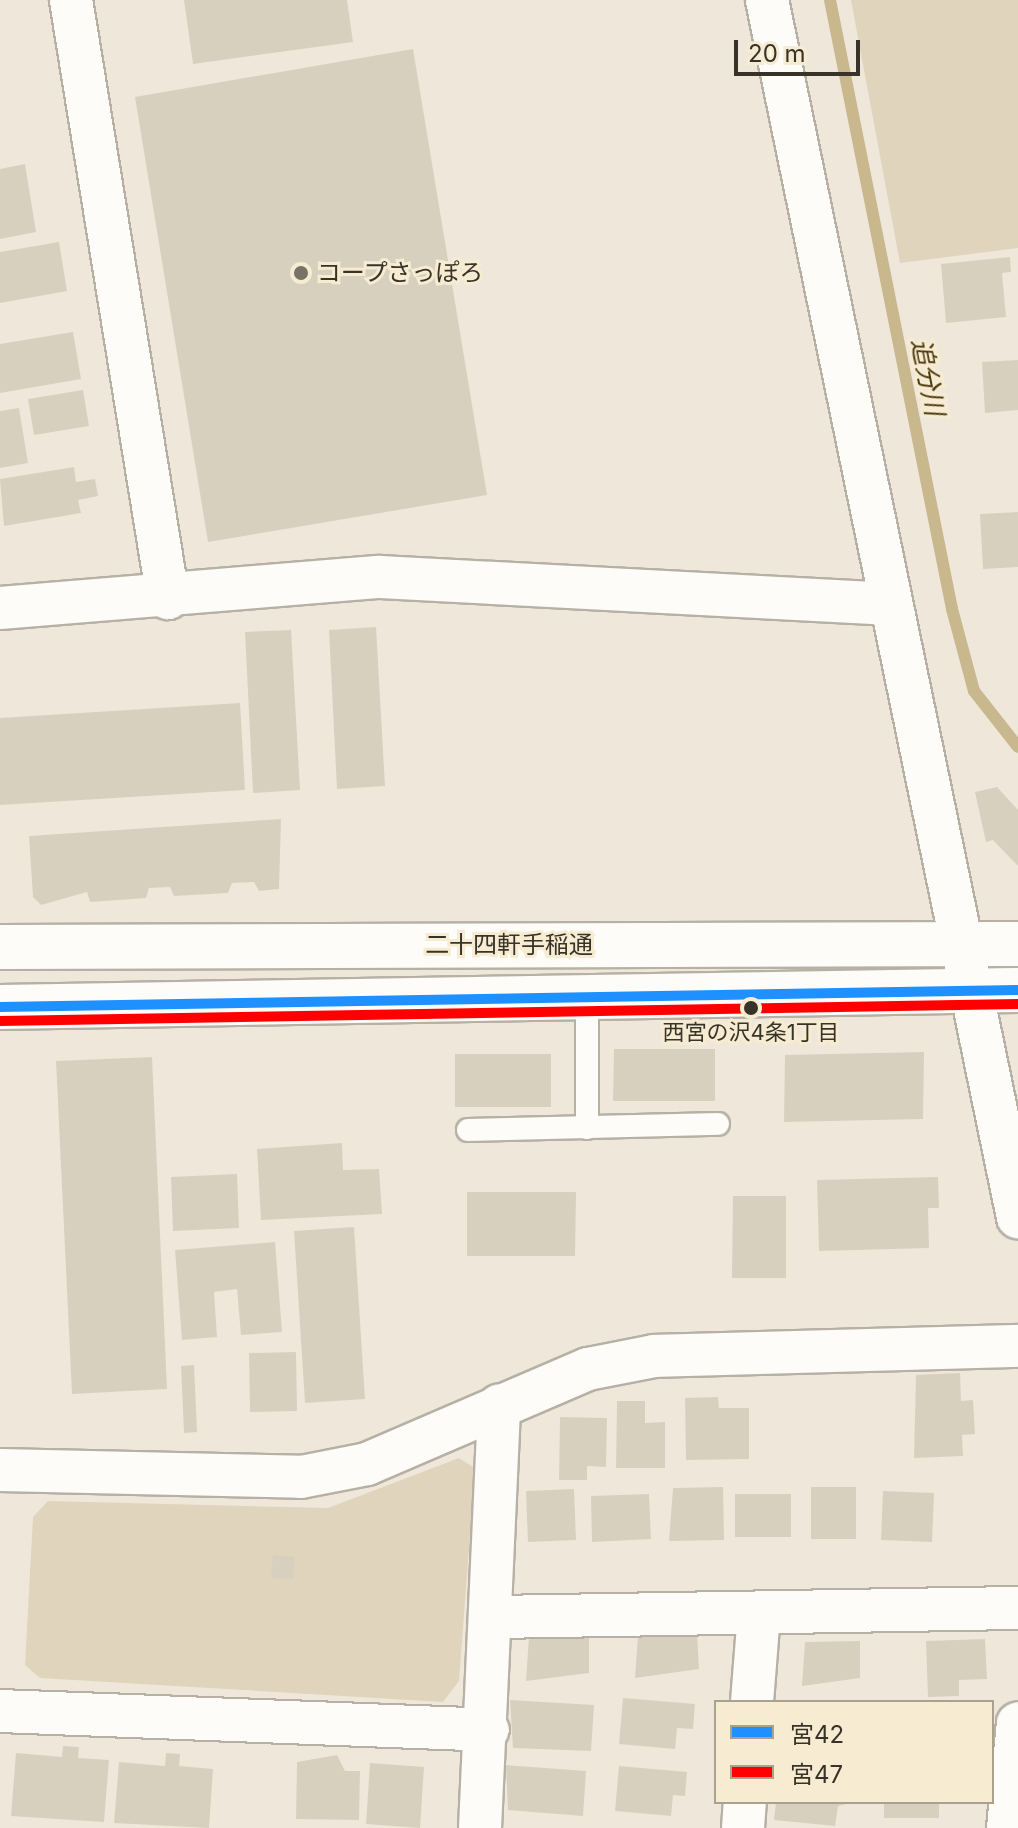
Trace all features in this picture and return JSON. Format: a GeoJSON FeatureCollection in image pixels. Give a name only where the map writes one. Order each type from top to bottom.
{"type":"FeatureCollection","features":[{"type":"Feature","properties":{"kind":"street"},"geometry":{"type":"LineString","coordinates":[[71,0],[168,598]]}},
{"type":"Feature","properties":{"kind":"street"},"geometry":{"type":"LineString","coordinates":[[767,0],[959,943],[1018,1217]]}},
{"type":"Feature","properties":{"kind":"street"},"geometry":{"type":"LineString","coordinates":[[0,608],[168,598],[380,577],[891,604]]}},
{"type":"Feature","properties":{"kind":"street","name":"二十四軒手稲通"},"geometry":{"type":"LineString","coordinates":[[0,947],[1016,944]]}},
{"type":"Feature","properties":{"kind":"street"},"geometry":{"type":"LineString","coordinates":[[0,1007],[1018,990]]}},
{"type":"Feature","properties":{"kind":"street"},"geometry":{"type":"LineString","coordinates":[[0,1482],[0,1468],[316,1475],[367,1464],[588,1369],[654,1356],[1018,1346]]}},
{"type":"Feature","properties":{"kind":"street"},"geometry":{"type":"LineString","coordinates":[[480,1828],[495,1617],[499,1405]]}},
{"type":"Feature","properties":{"kind":"street"},"geometry":{"type":"LineString","coordinates":[[495,1617],[1018,1608]]}},
{"type":"Feature","properties":{"kind":"street"},"geometry":{"type":"LineString","coordinates":[[752,1700],[759,1613]]}},
{"type":"Feature","properties":{"kind":"street"},"geometry":{"type":"LineString","coordinates":[[0,1711],[488,1730]]}},
{"type":"Feature","properties":{"kind":"street"},"geometry":{"type":"LineString","coordinates":[[1008,1828],[1018,1723]]}},
{"type":"Feature","properties":{"kind":"street"},"geometry":{"type":"LineString","coordinates":[[743,1828],[745,1804]]}},
{"type":"Feature","properties":{"kind":"lane"},"geometry":{"type":"LineString","coordinates":[[587,997],[587,1128]]}},
{"type":"Feature","properties":{"kind":"lane"},"geometry":{"type":"LineString","coordinates":[[468,1130],[718,1124]]}},
{"type":"Feature","properties":{"kind":"shaded area"},"geometry":{"type":"Polygon","coordinates":[[[851,0],[1018,0],[1018,248],[900,263],[851,0]]]}},
{"type":"Feature","properties":{"kind":"shaded area"},"geometry":{"type":"Polygon","coordinates":[[[459,1458],[475,1468],[459,1681],[443,1702],[40,1678],[25,1665],[33,1517],[48,1501],[328,1508],[459,1458]]]}},
{"type":"Feature","properties":{"kind":"building"},"geometry":{"type":"Polygon","coordinates":[[[184,0],[347,0],[353,42],[193,64],[184,0]]]}},
{"type":"Feature","properties":{"kind":"building"},"geometry":{"type":"Polygon","coordinates":[[[413,49],[487,495],[208,542],[135,97],[413,49]]]}},
{"type":"Feature","properties":{"kind":"building"},"geometry":{"type":"Polygon","coordinates":[[[25,164],[36,232],[0,239],[0,169],[25,164]]]}},
{"type":"Feature","properties":{"kind":"building"},"geometry":{"type":"Polygon","coordinates":[[[59,242],[67,291],[0,303],[0,252],[59,242]]]}},
{"type":"Feature","properties":{"kind":"building"},"geometry":{"type":"Polygon","coordinates":[[[1010,257],[1011,272],[1002,273],[1006,317],[946,323],[941,264],[1010,257]]]}},
{"type":"Feature","properties":{"kind":"building"},"geometry":{"type":"Polygon","coordinates":[[[73,332],[81,379],[0,393],[0,344],[73,332]]]}},
{"type":"Feature","properties":{"kind":"building"},"geometry":{"type":"Polygon","coordinates":[[[1018,360],[1018,410],[985,413],[982,362],[1018,360]]]}},
{"type":"Feature","properties":{"kind":"building"},"geometry":{"type":"Polygon","coordinates":[[[83,390],[89,426],[34,435],[28,399],[83,390]]]}},
{"type":"Feature","properties":{"kind":"building"},"geometry":{"type":"Polygon","coordinates":[[[19,408],[28,463],[0,468],[0,411],[19,408]]]}},
{"type":"Feature","properties":{"kind":"building"},"geometry":{"type":"Polygon","coordinates":[[[74,467],[76,482],[95,479],[98,496],[78,500],[81,513],[4,526],[0,479],[74,467]]]}},
{"type":"Feature","properties":{"kind":"building"},"geometry":{"type":"Polygon","coordinates":[[[1018,512],[1018,567],[983,569],[980,514],[1018,512]]]}},
{"type":"Feature","properties":{"kind":"building"},"geometry":{"type":"Polygon","coordinates":[[[376,627],[385,786],[337,789],[329,630],[376,627]]]}},
{"type":"Feature","properties":{"kind":"building"},"geometry":{"type":"Polygon","coordinates":[[[291,630],[300,790],[253,793],[245,632],[291,630]]]}},
{"type":"Feature","properties":{"kind":"building"},"geometry":{"type":"Polygon","coordinates":[[[240,703],[245,790],[0,805],[0,718],[240,703]]]}},
{"type":"Feature","properties":{"kind":"building"},"geometry":{"type":"Polygon","coordinates":[[[997,787],[1018,810],[1018,866],[993,840],[986,842],[975,792],[997,787]]]}},
{"type":"Feature","properties":{"kind":"building"},"geometry":{"type":"Polygon","coordinates":[[[281,819],[279,889],[259,891],[254,882],[232,883],[228,893],[174,896],[170,887],[149,888],[146,898],[90,902],[87,892],[41,905],[33,897],[29,836],[281,819]]]}},
{"type":"Feature","properties":{"kind":"building"},"geometry":{"type":"Polygon","coordinates":[[[614,1049],[715,1049],[715,1101],[613,1101],[614,1049]]]}},
{"type":"Feature","properties":{"kind":"building"},"geometry":{"type":"Polygon","coordinates":[[[924,1052],[923,1119],[784,1122],[785,1055],[924,1052]]]}},
{"type":"Feature","properties":{"kind":"building"},"geometry":{"type":"Polygon","coordinates":[[[455,1054],[551,1054],[551,1107],[455,1107],[455,1054]]]}},
{"type":"Feature","properties":{"kind":"building"},"geometry":{"type":"Polygon","coordinates":[[[152,1057],[167,1389],[72,1394],[56,1061],[152,1057]]]}},
{"type":"Feature","properties":{"kind":"building"},"geometry":{"type":"Polygon","coordinates":[[[342,1143],[343,1170],[379,1169],[382,1214],[261,1220],[257,1149],[342,1143]]]}},
{"type":"Feature","properties":{"kind":"building"},"geometry":{"type":"Polygon","coordinates":[[[237,1174],[239,1228],[173,1231],[171,1177],[237,1174]]]}},
{"type":"Feature","properties":{"kind":"building"},"geometry":{"type":"Polygon","coordinates":[[[938,1177],[939,1208],[928,1208],[929,1248],[819,1251],[817,1180],[938,1177]]]}},
{"type":"Feature","properties":{"kind":"building"},"geometry":{"type":"Polygon","coordinates":[[[467,1192],[576,1192],[575,1256],[467,1256],[467,1192]]]}},
{"type":"Feature","properties":{"kind":"building"},"geometry":{"type":"Polygon","coordinates":[[[733,1196],[786,1196],[786,1278],[732,1278],[733,1196]]]}},
{"type":"Feature","properties":{"kind":"building"},"geometry":{"type":"Polygon","coordinates":[[[354,1227],[365,1399],[305,1403],[294,1231],[354,1227]]]}},
{"type":"Feature","properties":{"kind":"building"},"geometry":{"type":"Polygon","coordinates":[[[275,1242],[282,1332],[241,1335],[237,1289],[214,1292],[217,1337],[182,1340],[175,1250],[275,1242]]]}},
{"type":"Feature","properties":{"kind":"building"},"geometry":{"type":"Polygon","coordinates":[[[296,1352],[297,1411],[250,1412],[249,1353],[296,1352]]]}},
{"type":"Feature","properties":{"kind":"building"},"geometry":{"type":"Polygon","coordinates":[[[194,1365],[197,1432],[184,1433],[181,1366],[194,1365]]]}},
{"type":"Feature","properties":{"kind":"building"},"geometry":{"type":"Polygon","coordinates":[[[960,1373],[961,1401],[973,1400],[975,1434],[962,1435],[963,1456],[914,1458],[916,1375],[960,1373]]]}},
{"type":"Feature","properties":{"kind":"building"},"geometry":{"type":"Polygon","coordinates":[[[718,1397],[719,1408],[749,1408],[749,1459],[686,1460],[685,1398],[718,1397]]]}},
{"type":"Feature","properties":{"kind":"building"},"geometry":{"type":"Polygon","coordinates":[[[617,1401],[645,1401],[645,1423],[665,1422],[665,1468],[616,1468],[617,1401]]]}},
{"type":"Feature","properties":{"kind":"building"},"geometry":{"type":"Polygon","coordinates":[[[560,1417],[607,1418],[606,1467],[587,1466],[587,1480],[559,1480],[560,1417]]]}},
{"type":"Feature","properties":{"kind":"building"},"geometry":{"type":"Polygon","coordinates":[[[723,1487],[724,1540],[669,1541],[673,1488],[723,1487]]]}},
{"type":"Feature","properties":{"kind":"building"},"geometry":{"type":"Polygon","coordinates":[[[811,1487],[856,1487],[856,1539],[811,1539],[811,1487]]]}},
{"type":"Feature","properties":{"kind":"building"},"geometry":{"type":"Polygon","coordinates":[[[574,1489],[576,1540],[528,1542],[526,1491],[574,1489]]]}},
{"type":"Feature","properties":{"kind":"building"},"geometry":{"type":"Polygon","coordinates":[[[883,1491],[934,1493],[932,1542],[881,1540],[883,1491]]]}},
{"type":"Feature","properties":{"kind":"building"},"geometry":{"type":"Polygon","coordinates":[[[649,1494],[651,1539],[592,1542],[591,1496],[649,1494]]]}},
{"type":"Feature","properties":{"kind":"building"},"geometry":{"type":"Polygon","coordinates":[[[735,1494],[791,1494],[791,1537],[735,1537],[735,1494]]]}},
{"type":"Feature","properties":{"kind":"building"},"geometry":{"type":"Polygon","coordinates":[[[273,1555],[295,1557],[293,1579],[271,1578],[273,1555]]]}},
{"type":"Feature","properties":{"kind":"building"},"geometry":{"type":"Polygon","coordinates":[[[697,1632],[699,1669],[635,1678],[638,1636],[697,1632]]]}},
{"type":"Feature","properties":{"kind":"building"},"geometry":{"type":"Polygon","coordinates":[[[529,1636],[589,1636],[589,1673],[526,1681],[529,1636]]]}},
{"type":"Feature","properties":{"kind":"building"},"geometry":{"type":"Polygon","coordinates":[[[985,1639],[987,1679],[959,1680],[959,1696],[928,1697],[926,1641],[985,1639]]]}},
{"type":"Feature","properties":{"kind":"building"},"geometry":{"type":"Polygon","coordinates":[[[860,1641],[860,1678],[802,1686],[805,1642],[860,1641]]]}},
{"type":"Feature","properties":{"kind":"building"},"geometry":{"type":"Polygon","coordinates":[[[623,1698],[695,1704],[693,1729],[677,1728],[675,1749],[619,1744],[623,1698]]]}},
{"type":"Feature","properties":{"kind":"building"},"geometry":{"type":"Polygon","coordinates":[[[510,1700],[594,1705],[591,1751],[513,1748],[510,1700]]]}},
{"type":"Feature","properties":{"kind":"building"},"geometry":{"type":"Polygon","coordinates":[[[63,1746],[79,1747],[78,1758],[109,1760],[104,1822],[11,1816],[16,1753],[62,1757],[63,1746]]]}},
{"type":"Feature","properties":{"kind":"building"},"geometry":{"type":"Polygon","coordinates":[[[166,1753],[180,1754],[179,1766],[213,1769],[209,1828],[114,1823],[119,1762],[165,1766],[166,1753]]]}},
{"type":"Feature","properties":{"kind":"building"},"geometry":{"type":"Polygon","coordinates":[[[337,1755],[345,1771],[360,1771],[359,1820],[296,1819],[297,1762],[337,1755]]]}},
{"type":"Feature","properties":{"kind":"building"},"geometry":{"type":"Polygon","coordinates":[[[370,1763],[424,1767],[420,1828],[366,1824],[370,1763]]]}},
{"type":"Feature","properties":{"kind":"building"},"geometry":{"type":"Polygon","coordinates":[[[506,1765],[586,1771],[583,1816],[508,1810],[506,1765]]]}},
{"type":"Feature","properties":{"kind":"building"},"geometry":{"type":"Polygon","coordinates":[[[619,1766],[687,1772],[685,1796],[673,1795],[671,1816],[615,1811],[619,1766]]]}},
{"type":"Feature","properties":{"kind":"building"},"geometry":{"type":"Polygon","coordinates":[[[776,1804],[846,1804],[838,1806],[835,1826],[774,1820],[776,1804]]]}},
{"type":"Feature","properties":{"kind":"building"},"geometry":{"type":"Polygon","coordinates":[[[884,1804],[939,1804],[939,1818],[884,1818],[884,1804]]]}},
{"type":"Feature","properties":{"kind":"waterway","name":"追分川"},"geometry":{"type":"LineString","coordinates":[[830,0],[952,609],[974,691],[1018,747]]}},
{"type":"Feature","properties":{"kind":"transit line","name":"宮42"},"geometry":{"type":"LineString","coordinates":[[0,1007],[1018,990]]}},
{"type":"Feature","properties":{"kind":"transit line","name":"宮47"},"geometry":{"type":"LineString","coordinates":[[0,1021],[1018,1004]]}},
{"type":"Feature","properties":{"kind":"place","name":"コープさっぽろ"},"geometry":{"type":"Point","coordinates":[301,273]}},
{"type":"Feature","properties":{"kind":"place","name":"西宮の沢4条1丁目"},"geometry":{"type":"Point","coordinates":[751,1008]}}]}
